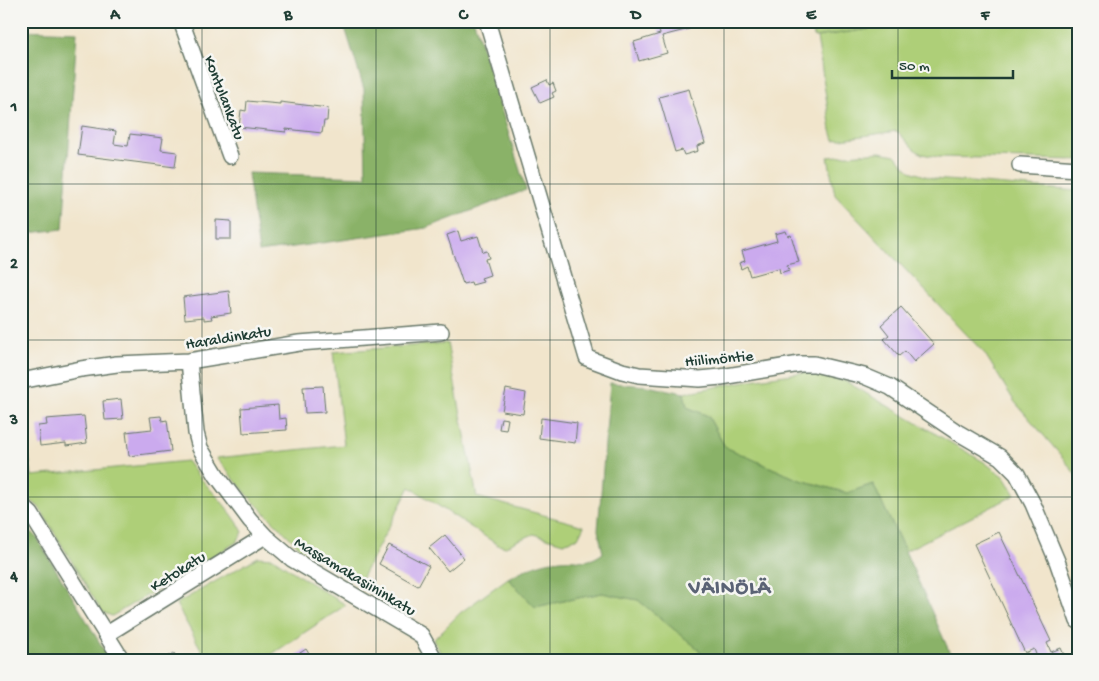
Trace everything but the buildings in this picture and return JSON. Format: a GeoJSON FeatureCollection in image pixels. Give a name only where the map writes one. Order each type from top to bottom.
{"type":"FeatureCollection","features":[{"type":"Feature","properties":{"kind":"street","name":"Kontulankatu"},"geometry":{"type":"LineString","coordinates":[[180,21],[230,156]]}},
{"type":"Feature","properties":{"kind":"street","name":"Hiilimöntie"},"geometry":{"type":"LineString","coordinates":[[487,21],[587,358],[639,375],[700,379],[800,364],[814,364],[864,376],[890,387],[957,432],[1000,457],[1017,474],[1033,504],[1054,553],[1078,621]]}},
{"type":"Feature","properties":{"kind":"street"},"geometry":{"type":"LineString","coordinates":[[1020,165],[1078,168]]}},
{"type":"Feature","properties":{"kind":"street","name":"Haraldinkatu"},"geometry":{"type":"LineString","coordinates":[[21,381],[100,366],[189,361],[299,343],[441,332]]}},
{"type":"Feature","properties":{"kind":"street","name":"Massamakasiininkatu"},"geometry":{"type":"LineString","coordinates":[[189,361],[196,433],[200,448],[217,476],[250,520],[265,536],[292,559],[421,635],[435,660]]}},
{"type":"Feature","properties":{"kind":"street"},"geometry":{"type":"LineString","coordinates":[[21,505],[31,514],[122,660]]}},
{"type":"Feature","properties":{"kind":"street","name":"Ketokatu"},"geometry":{"type":"LineString","coordinates":[[106,634],[265,536]]}},
{"type":"Feature","properties":{"kind":"green space"},"geometry":{"type":"Polygon","coordinates":[[[343,21],[474,21],[526,190],[426,228],[259,252],[248,173],[366,177],[364,89],[343,21]]]}},
{"type":"Feature","properties":{"kind":"green space"},"geometry":{"type":"Polygon","coordinates":[[[812,21],[1078,21],[1078,160],[938,157],[922,154],[914,149],[897,131],[834,140],[817,37],[869,29],[814,37],[812,21]]]}},
{"type":"Feature","properties":{"kind":"green space"},"geometry":{"type":"Polygon","coordinates":[[[21,30],[77,32],[63,229],[21,234],[21,30]]]}},
{"type":"Feature","properties":{"kind":"green space"},"geometry":{"type":"Polygon","coordinates":[[[880,152],[895,155],[910,171],[934,179],[1078,191],[1078,478],[1014,401],[985,354],[835,195],[828,157],[880,152]]]}},
{"type":"Feature","properties":{"kind":"green space"},"geometry":{"type":"Polygon","coordinates":[[[447,343],[477,497],[584,526],[578,538],[563,543],[534,534],[506,547],[498,545],[410,487],[361,579],[300,548],[252,500],[216,458],[344,445],[333,352],[447,343]]]}},
{"type":"Feature","properties":{"kind":"green space"},"geometry":{"type":"Polygon","coordinates":[[[806,372],[845,381],[984,462],[1004,477],[1015,495],[905,551],[873,484],[847,493],[797,479],[725,447],[708,416],[687,407],[684,393],[806,372]]]}},
{"type":"Feature","properties":{"kind":"green space"},"geometry":{"type":"Polygon","coordinates":[[[610,383],[647,386],[684,393],[687,407],[708,416],[725,447],[797,479],[847,493],[873,484],[953,660],[705,660],[697,648],[638,600],[602,593],[535,607],[508,578],[547,562],[583,561],[603,553],[598,530],[610,383]]]}},
{"type":"Feature","properties":{"kind":"green space"},"geometry":{"type":"Polygon","coordinates":[[[21,408],[32,476],[187,461],[224,504],[243,532],[237,542],[112,616],[102,612],[39,507],[21,493],[21,408]]]}},
{"type":"Feature","properties":{"kind":"green space"},"geometry":{"type":"Polygon","coordinates":[[[21,523],[36,536],[110,660],[21,660],[21,523]]]}},
{"type":"Feature","properties":{"kind":"green space"},"geometry":{"type":"Polygon","coordinates":[[[258,557],[273,558],[346,605],[263,660],[207,660],[176,604],[258,557]]]}},
{"type":"Feature","properties":{"kind":"green space"},"geometry":{"type":"Polygon","coordinates":[[[508,578],[535,607],[602,593],[638,600],[697,648],[705,660],[445,660],[433,640],[460,613],[508,578]]]}},
{"type":"Feature","properties":{"kind":"district","name":"VÄINÖLÄ"},"geometry":{"type":"Point","coordinates":[730,586]}}]}
